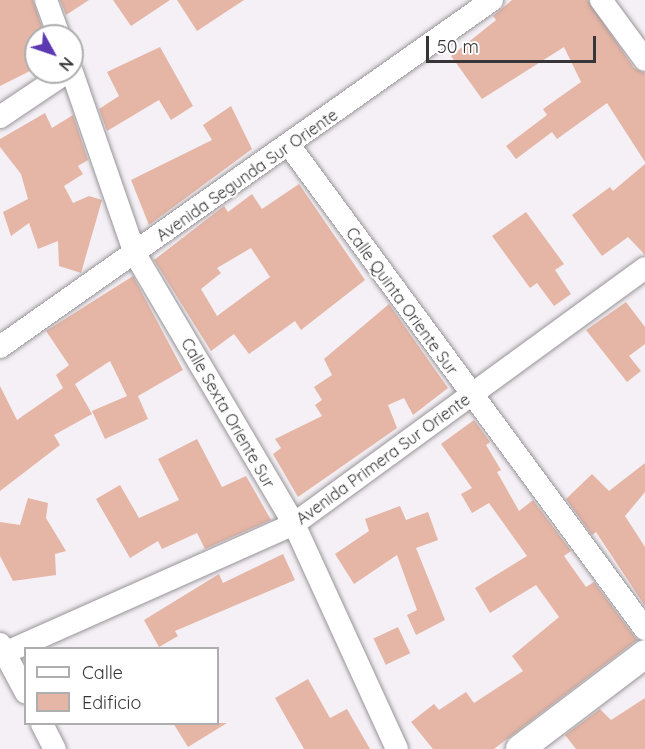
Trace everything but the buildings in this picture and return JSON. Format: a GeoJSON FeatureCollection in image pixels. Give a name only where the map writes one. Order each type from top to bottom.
{"type":"FeatureCollection","features":[{"type":"Feature","properties":{"kind":"street"},"geometry":{"type":"LineString","coordinates":[[46,0],[55,24]]}},
{"type":"Feature","properties":{"kind":"street","name":"Avenida Segunda Sur Oriente"},"geometry":{"type":"LineString","coordinates":[[0,347],[135,254],[492,0]]}},
{"type":"Feature","properties":{"kind":"street"},"geometry":{"type":"LineString","coordinates":[[600,0],[645,60]]}},
{"type":"Feature","properties":{"kind":"street"},"geometry":{"type":"LineString","coordinates":[[0,117],[49,84]]}},
{"type":"Feature","properties":{"kind":"street","name":"Calle Sexta Oriente Sur"},"geometry":{"type":"LineString","coordinates":[[76,84],[135,254],[294,524],[398,749]]}},
{"type":"Feature","properties":{"kind":"street","name":"Calle Quinta Oriente Sur"},"geometry":{"type":"LineString","coordinates":[[288,145],[645,629]]}},
{"type":"Feature","properties":{"kind":"street","name":"Avenida Primera Sur Oriente"},"geometry":{"type":"LineString","coordinates":[[2,651],[294,524],[645,268]]}},
{"type":"Feature","properties":{"kind":"street"},"geometry":{"type":"LineString","coordinates":[[2,651],[24,690]]}},
{"type":"Feature","properties":{"kind":"street"},"geometry":{"type":"LineString","coordinates":[[520,749],[645,654]]}},
{"type":"Feature","properties":{"kind":"street"},"geometry":{"type":"LineString","coordinates":[[43,725],[55,749]]}}]}
